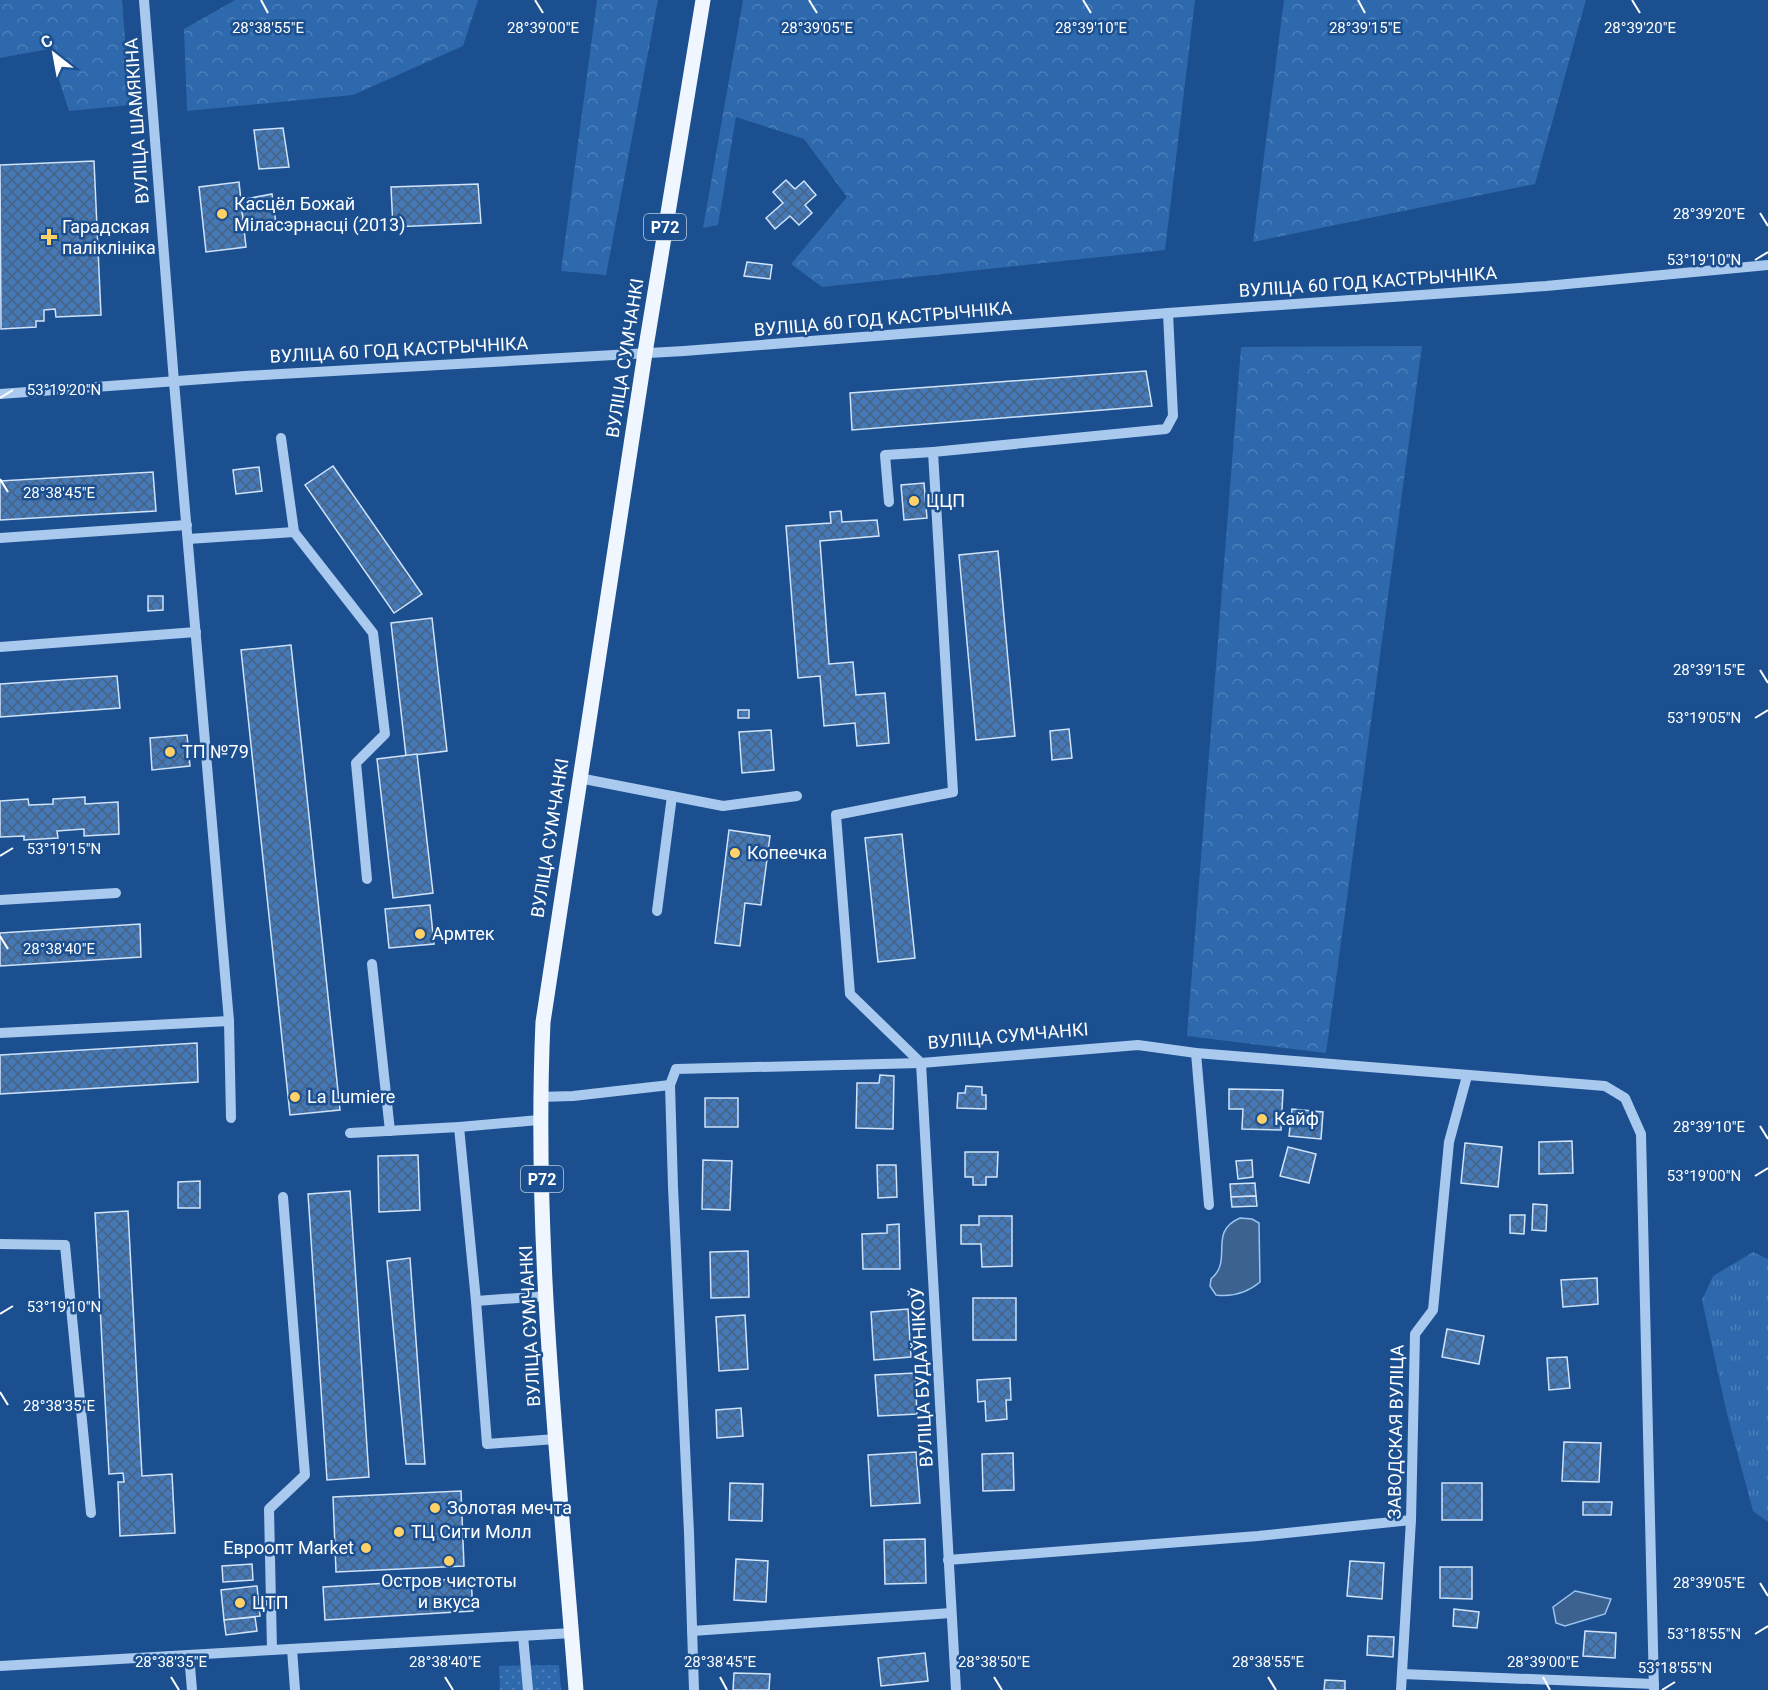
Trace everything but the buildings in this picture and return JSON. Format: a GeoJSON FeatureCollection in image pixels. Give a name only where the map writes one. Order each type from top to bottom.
{"type":"FeatureCollection","features":[{"type":"Feature","properties":{"kind":"main road","name":"ВУЛІЦА СУМЧАНКІ"},"geometry":{"type":"LineString","coordinates":[[576,1690],[547,1296],[539,1120],[543,1022],[645,353],[703,0]]}},
{"type":"Feature","properties":{"kind":"street","name":"ВУЛІЦА ШАМЯКІНА"},"geometry":{"type":"LineString","coordinates":[[144,0],[229,1022],[231,1118]]}},
{"type":"Feature","properties":{"kind":"street","name":"ВУЛІЦА 60 ГОД КАСТРЫЧНІКА"},"geometry":{"type":"LineString","coordinates":[[0,394],[257,375],[645,353],[1546,286],[1768,265]]}},
{"type":"Feature","properties":{"kind":"street"},"geometry":{"type":"LineString","coordinates":[[889,502],[885,455],[1166,429],[1173,416],[1168,313]]}},
{"type":"Feature","properties":{"kind":"street"},"geometry":{"type":"LineString","coordinates":[[281,438],[294,532],[373,633],[385,734],[356,763],[367,879]]}},
{"type":"Feature","properties":{"kind":"street"},"geometry":{"type":"LineString","coordinates":[[921,1063],[850,994],[836,814],[953,792],[933,452]]}},
{"type":"Feature","properties":{"kind":"street"},"geometry":{"type":"LineString","coordinates":[[0,538],[187,525]]}},
{"type":"Feature","properties":{"kind":"street"},"geometry":{"type":"LineString","coordinates":[[188,539],[294,532]]}},
{"type":"Feature","properties":{"kind":"street"},"geometry":{"type":"LineString","coordinates":[[0,647],[196,632]]}},
{"type":"Feature","properties":{"kind":"street"},"geometry":{"type":"LineString","coordinates":[[579,778],[723,806],[797,796]]}},
{"type":"Feature","properties":{"kind":"street"},"geometry":{"type":"LineString","coordinates":[[657,911],[672,796]]}},
{"type":"Feature","properties":{"kind":"street"},"geometry":{"type":"LineString","coordinates":[[0,900],[116,893]]}},
{"type":"Feature","properties":{"kind":"street"},"geometry":{"type":"LineString","coordinates":[[372,964],[390,1131]]}},
{"type":"Feature","properties":{"kind":"street"},"geometry":{"type":"LineString","coordinates":[[0,1033],[229,1022]]}},
{"type":"Feature","properties":{"kind":"street","name":"ВУЛІЦА СУМЧАНКІ"},"geometry":{"type":"LineString","coordinates":[[670,1085],[676,1069],[921,1063],[1138,1045],[1196,1053],[1605,1086],[1625,1098],[1641,1134],[1654,1687]]}},
{"type":"Feature","properties":{"kind":"street"},"geometry":{"type":"LineString","coordinates":[[1196,1053],[1209,1206]]}},
{"type":"Feature","properties":{"kind":"street","name":"ВУЛІЦА БУДАЎНІКОЎ"},"geometry":{"type":"LineString","coordinates":[[921,1063],[956,1690]]}},
{"type":"Feature","properties":{"kind":"street","name":"ЗАВОДСКАЯ ВУЛІЦА"},"geometry":{"type":"LineString","coordinates":[[1401,1690],[1411,1520],[1415,1334],[1433,1310],[1449,1142],[1467,1076]]}},
{"type":"Feature","properties":{"kind":"street"},"geometry":{"type":"LineString","coordinates":[[539,1097],[573,1096],[670,1085],[672,1187],[689,1533],[694,1690]]}},
{"type":"Feature","properties":{"kind":"street"},"geometry":{"type":"LineString","coordinates":[[350,1133],[539,1120]]}},
{"type":"Feature","properties":{"kind":"street"},"geometry":{"type":"LineString","coordinates":[[459,1127],[488,1444],[556,1439]]}},
{"type":"Feature","properties":{"kind":"street"},"geometry":{"type":"LineString","coordinates":[[272,1650],[269,1509],[305,1474],[283,1197]]}},
{"type":"Feature","properties":{"kind":"street"},"geometry":{"type":"LineString","coordinates":[[0,1244],[65,1245],[91,1513]]}},
{"type":"Feature","properties":{"kind":"street"},"geometry":{"type":"LineString","coordinates":[[476,1301],[547,1296]]}},
{"type":"Feature","properties":{"kind":"street"},"geometry":{"type":"LineString","coordinates":[[948,1560],[1258,1536],[1411,1520]]}},
{"type":"Feature","properties":{"kind":"street"},"geometry":{"type":"LineString","coordinates":[[692,1631],[951,1613]]}},
{"type":"Feature","properties":{"kind":"street"},"geometry":{"type":"LineString","coordinates":[[0,1666],[572,1633]]}},
{"type":"Feature","properties":{"kind":"street"},"geometry":{"type":"LineString","coordinates":[[523,1636],[528,1690]]}},
{"type":"Feature","properties":{"kind":"street"},"geometry":{"type":"LineString","coordinates":[[292,1649],[295,1690]]}},
{"type":"Feature","properties":{"kind":"street"},"geometry":{"type":"LineString","coordinates":[[189,1655],[192,1690]]}},
{"type":"Feature","properties":{"kind":"street"},"geometry":{"type":"LineString","coordinates":[[1402,1674],[1654,1687]]}},
{"type":"Feature","properties":{"kind":"green space"},"geometry":{"type":"Polygon","coordinates":[[[0,0],[122,0],[130,105],[69,111],[49,49],[0,58],[0,0]]]}},
{"type":"Feature","properties":{"kind":"green space"},"geometry":{"type":"Polygon","coordinates":[[[235,0],[478,0],[463,46],[353,95],[187,111],[184,29],[235,0]]]}},
{"type":"Feature","properties":{"kind":"green space"},"geometry":{"type":"Polygon","coordinates":[[[597,0],[658,0],[606,275],[561,271],[597,0]]]}},
{"type":"Feature","properties":{"kind":"green space"},"geometry":{"type":"Polygon","coordinates":[[[743,0],[1195,0],[1165,250],[822,287],[791,264],[847,197],[804,139],[736,117],[718,225],[703,228],[743,0]]]}},
{"type":"Feature","properties":{"kind":"green space"},"geometry":{"type":"Polygon","coordinates":[[[1284,0],[1586,0],[1535,184],[1253,242],[1284,0]]]}},
{"type":"Feature","properties":{"kind":"green space"},"geometry":{"type":"Polygon","coordinates":[[[1422,346],[1326,1053],[1187,1036],[1241,347],[1422,346]]]}},
{"type":"Feature","properties":{"kind":"green space"},"geometry":{"type":"Polygon","coordinates":[[[1753,1252],[1768,1259],[1768,1522],[1753,1511],[1727,1414],[1702,1300],[1713,1276],[1753,1252]]]}},
{"type":"Feature","properties":{"kind":"green space"},"geometry":{"type":"Polygon","coordinates":[[[559,1665],[561,1690],[500,1690],[499,1666],[559,1665]]]}},
{"type":"Feature","properties":{"kind":"shaded area"},"geometry":{"type":"Polygon","coordinates":[[[1240,1218],[1252,1219],[1259,1223],[1260,1282],[1239,1293],[1216,1295],[1210,1286],[1211,1279],[1221,1263],[1222,1238],[1230,1224],[1240,1218]]]}},
{"type":"Feature","properties":{"kind":"shaded area"},"geometry":{"type":"Polygon","coordinates":[[[1575,1591],[1611,1599],[1605,1614],[1565,1626],[1556,1623],[1553,1607],[1575,1591]]]}},
{"type":"Feature","properties":{"kind":"place","name":"Касцёл Божай Міласэрнасці (2013)"},"geometry":{"type":"Point","coordinates":[222,214]}},
{"type":"Feature","properties":{"kind":"place","name":"Гарадская паліклініка"},"geometry":{"type":"Point","coordinates":[49,237]}},
{"type":"Feature","properties":{"kind":"place","name":"ЦЦП"},"geometry":{"type":"Point","coordinates":[914,501]}},
{"type":"Feature","properties":{"kind":"place","name":"ТП №79"},"geometry":{"type":"Point","coordinates":[170,752]}},
{"type":"Feature","properties":{"kind":"place","name":"Копеечка"},"geometry":{"type":"Point","coordinates":[735,853]}},
{"type":"Feature","properties":{"kind":"place","name":"Армтек"},"geometry":{"type":"Point","coordinates":[420,934]}},
{"type":"Feature","properties":{"kind":"place","name":"La Lumiere"},"geometry":{"type":"Point","coordinates":[295,1097]}},
{"type":"Feature","properties":{"kind":"place","name":"Кайф"},"geometry":{"type":"Point","coordinates":[1262,1119]}},
{"type":"Feature","properties":{"kind":"place","name":"Золотая мечта"},"geometry":{"type":"Point","coordinates":[435,1508]}},
{"type":"Feature","properties":{"kind":"place","name":"ТЦ Сити Молл"},"geometry":{"type":"Point","coordinates":[399,1532]}},
{"type":"Feature","properties":{"kind":"place","name":"Евроопт Market"},"geometry":{"type":"Point","coordinates":[366,1548]}},
{"type":"Feature","properties":{"kind":"place","name":"Остров чистоты и вкуса"},"geometry":{"type":"Point","coordinates":[449,1561]}},
{"type":"Feature","properties":{"kind":"place","name":"ЦТП"},"geometry":{"type":"Point","coordinates":[240,1603]}}]}
